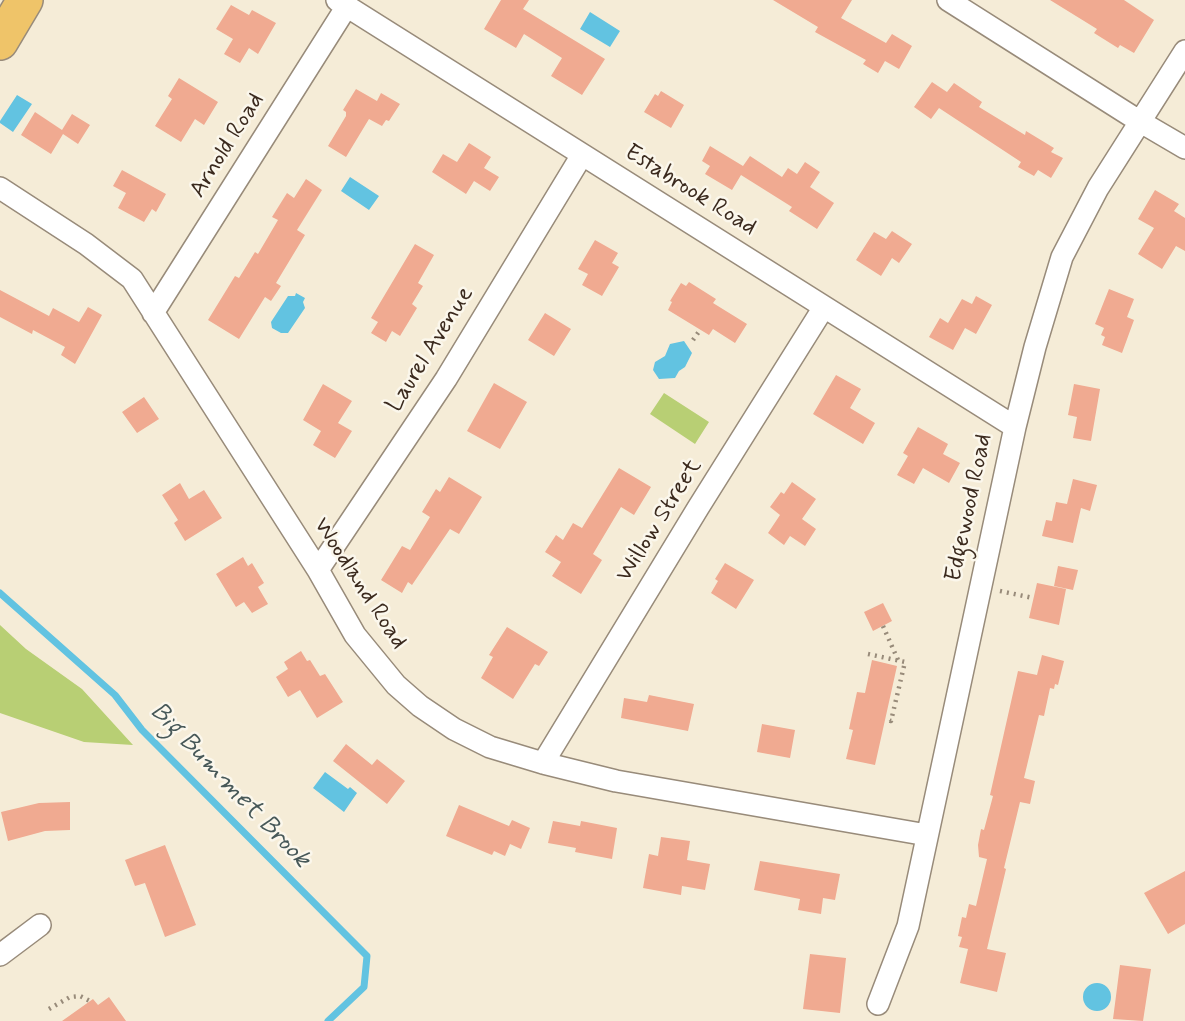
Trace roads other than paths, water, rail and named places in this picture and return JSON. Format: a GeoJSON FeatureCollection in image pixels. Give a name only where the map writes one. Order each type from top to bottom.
{"type":"FeatureCollection","features":[{"type":"Feature","properties":{"kind":"main road"},"geometry":{"type":"LineString","coordinates":[[0,42],[25,0]]}},
{"type":"Feature","properties":{"kind":"street"},"geometry":{"type":"LineString","coordinates":[[948,0],[1185,148]]}},
{"type":"Feature","properties":{"kind":"street","name":"Estabrook Road"},"geometry":{"type":"LineString","coordinates":[[342,3],[1014,427]]}},
{"type":"Feature","properties":{"kind":"street","name":"Arnold Road"},"geometry":{"type":"LineString","coordinates":[[153,313],[342,3]]}},
{"type":"Feature","properties":{"kind":"street","name":"Edgewood Road"},"geometry":{"type":"LineString","coordinates":[[878,1004],[908,926],[1014,427],[1062,257],[1098,188],[1185,51]]}},
{"type":"Feature","properties":{"kind":"street","name":"Laurel Avenue"},"geometry":{"type":"LineString","coordinates":[[318,570],[446,379],[582,155]]}},
{"type":"Feature","properties":{"kind":"street","name":"Woodland Road"},"geometry":{"type":"LineString","coordinates":[[0,188],[132,279],[318,570],[355,635],[396,685],[420,706],[454,729],[490,747],[543,763],[616,781],[927,835]]}},
{"type":"Feature","properties":{"kind":"street","name":"Willow Street"},"geometry":{"type":"LineString","coordinates":[[543,763],[824,307]]}},
{"type":"Feature","properties":{"kind":"street"},"geometry":{"type":"LineString","coordinates":[[0,955],[40,925]]}},
{"type":"Feature","properties":{"kind":"water"},"geometry":{"type":"Polygon","coordinates":[[[590,12],[620,31],[610,47],[580,29],[590,12]]]}},
{"type":"Feature","properties":{"kind":"water"},"geometry":{"type":"Polygon","coordinates":[[[17,95],[32,104],[13,132],[0,121],[17,95]]]}},
{"type":"Feature","properties":{"kind":"water"},"geometry":{"type":"Polygon","coordinates":[[[350,177],[379,196],[369,210],[341,191],[350,177]]]}},
{"type":"Feature","properties":{"kind":"water"},"geometry":{"type":"Polygon","coordinates":[[[296,293],[305,298],[305,308],[288,333],[281,333],[272,328],[271,322],[288,296],[295,296],[296,293]]]}},
{"type":"Feature","properties":{"kind":"water"},"geometry":{"type":"Polygon","coordinates":[[[684,341],[692,353],[685,367],[675,378],[659,379],[653,370],[655,362],[665,356],[670,344],[684,341]]]}},
{"type":"Feature","properties":{"kind":"water"},"geometry":{"type":"Polygon","coordinates":[[[325,772],[357,793],[344,812],[313,788],[325,772]]]}},
{"type":"Feature","properties":{"kind":"water"},"geometry":{"type":"Polygon","coordinates":[[[1097,983],[1107,987],[1111,997],[1107,1007],[1097,1011],[1087,1007],[1083,997],[1087,987],[1097,983]]]}},
{"type":"Feature","properties":{"kind":"waterway","name":"Big Bummet Brook"},"geometry":{"type":"LineString","coordinates":[[0,593],[115,695],[142,730],[367,956],[364,987],[328,1021]]}}]}
